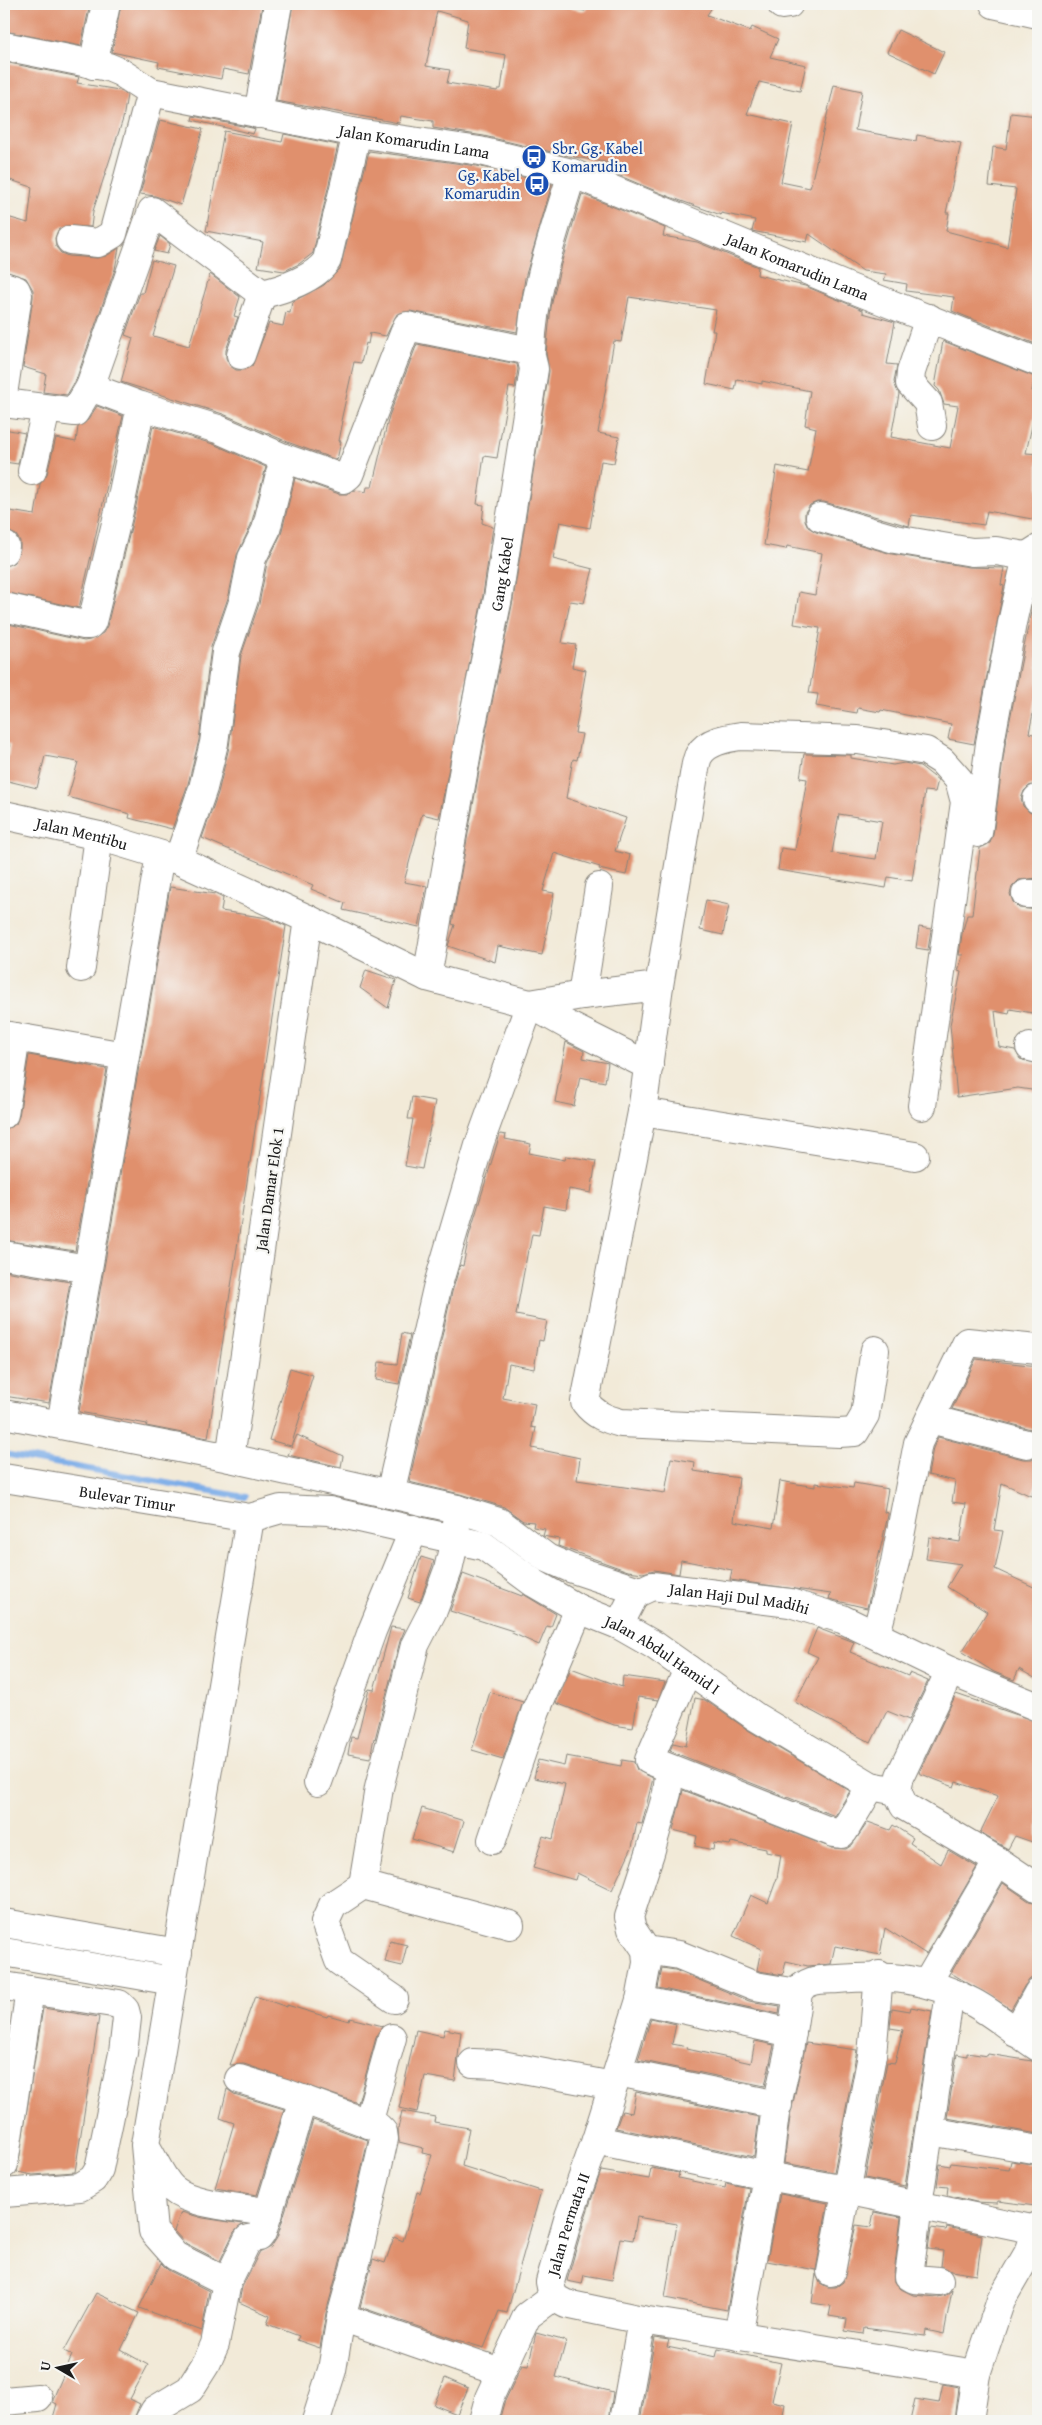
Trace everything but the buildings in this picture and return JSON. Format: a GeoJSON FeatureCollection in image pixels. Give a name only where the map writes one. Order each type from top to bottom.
{"type":"FeatureCollection","features":[{"type":"Feature","properties":{"kind":"street"},"geometry":{"type":"LineString","coordinates":[[93,65],[106,4]]}},
{"type":"Feature","properties":{"kind":"street"},"geometry":{"type":"LineString","coordinates":[[258,114],[278,4]]}},
{"type":"Feature","properties":{"kind":"street"},"geometry":{"type":"LineString","coordinates":[[994,4],[1038,14]]}},
{"type":"Feature","properties":{"kind":"street","name":"Jalan Komarudin Lama"},"geometry":{"type":"LineString","coordinates":[[4,46],[120,72],[151,92],[358,133],[480,151],[572,173],[1038,362]]}},
{"type":"Feature","properties":{"kind":"street"},"geometry":{"type":"LineString","coordinates":[[70,240],[98,243],[113,234],[151,92]]}},
{"type":"Feature","properties":{"kind":"street"},"geometry":{"type":"LineString","coordinates":[[262,294],[290,286],[322,268],[327,260],[358,133]]}},
{"type":"Feature","properties":{"kind":"street","name":"Gang Kabel"},"geometry":{"type":"LineString","coordinates":[[427,977],[471,729],[498,598],[534,369],[530,350],[535,311],[544,268],[572,173]]}},
{"type":"Feature","properties":{"kind":"street"},"geometry":{"type":"LineString","coordinates":[[4,403],[46,410],[75,412],[90,387],[152,211],[262,294]]}},
{"type":"Feature","properties":{"kind":"street"},"geometry":{"type":"LineString","coordinates":[[4,286],[16,290],[18,295],[4,388]]}},
{"type":"Feature","properties":{"kind":"street"},"geometry":{"type":"LineString","coordinates":[[241,355],[262,294]]}},
{"type":"Feature","properties":{"kind":"street"},"geometry":{"type":"LineString","coordinates":[[928,318],[911,372],[910,383],[928,404],[932,426]]}},
{"type":"Feature","properties":{"kind":"street"},"geometry":{"type":"LineString","coordinates":[[90,387],[141,406],[218,429],[284,458],[336,478],[344,479],[349,475],[407,326],[530,350]]}},
{"type":"Feature","properties":{"kind":"street"},"geometry":{"type":"LineString","coordinates":[[4,606],[84,626],[90,625],[141,406]]}},
{"type":"Feature","properties":{"kind":"street"},"geometry":{"type":"LineString","coordinates":[[32,471],[46,410]]}},
{"type":"Feature","properties":{"kind":"street"},"geometry":{"type":"LineString","coordinates":[[61,1424],[124,1056],[169,858],[203,788],[214,743],[226,652],[244,599],[252,558],[266,530],[284,458]]}},
{"type":"Feature","properties":{"kind":"street"},"geometry":{"type":"LineString","coordinates":[[820,517],[895,539],[972,552],[1034,554],[1012,623],[990,744],[979,830],[930,1096],[965,802],[959,780],[942,761],[926,750],[858,740],[741,736],[723,738],[707,747],[698,755],[694,775],[642,1112],[585,1402],[593,1412],[606,1419],[621,1423],[839,1433],[855,1432],[865,1415],[875,1350]]}},
{"type":"Feature","properties":{"kind":"street","name":"Jalan Mentibu"},"geometry":{"type":"LineString","coordinates":[[4,815],[98,836],[169,858]]}},
{"type":"Feature","properties":{"kind":"street"},"geometry":{"type":"LineString","coordinates":[[81,968],[98,836]]}},
{"type":"Feature","properties":{"kind":"street"},"geometry":{"type":"LineString","coordinates":[[169,858],[308,919],[427,977],[530,1004],[571,1028],[649,1066]]}},
{"type":"Feature","properties":{"kind":"street"},"geometry":{"type":"LineString","coordinates":[[582,995],[600,887]]}},
{"type":"Feature","properties":{"kind":"street","name":"Jalan Damar Elok 1"},"geometry":{"type":"LineString","coordinates":[[230,1458],[308,919]]}},
{"type":"Feature","properties":{"kind":"street"},"geometry":{"type":"LineString","coordinates":[[530,1004],[582,995],[660,986]]}},
{"type":"Feature","properties":{"kind":"street"},"geometry":{"type":"LineString","coordinates":[[390,1494],[413,1400],[424,1340],[449,1246],[480,1142],[530,1004]]}},
{"type":"Feature","properties":{"kind":"street"},"geometry":{"type":"LineString","coordinates":[[4,1114],[10,1036],[124,1056]]}},
{"type":"Feature","properties":{"kind":"street"},"geometry":{"type":"LineString","coordinates":[[642,1112],[915,1156]]}},
{"type":"Feature","properties":{"kind":"street"},"geometry":{"type":"LineString","coordinates":[[4,1255],[88,1269]]}},
{"type":"Feature","properties":{"kind":"street"},"geometry":{"type":"LineString","coordinates":[[876,1634],[895,1562],[918,1443],[967,1342],[1038,1349]]}},
{"type":"Feature","properties":{"kind":"street"},"geometry":{"type":"LineString","coordinates":[[4,1414],[230,1458],[457,1509],[499,1522],[547,1558],[637,1592],[620,1624]]}},
{"type":"Feature","properties":{"kind":"street"},"geometry":{"type":"LineString","coordinates":[[930,1419],[1027,1444]]}},
{"type":"Feature","properties":{"kind":"street","name":"Bulevar Timur"},"geometry":{"type":"LineString","coordinates":[[4,1478],[250,1518]]}},
{"type":"Feature","properties":{"kind":"street","name":"Jalan Abdul Hamid I"},"geometry":{"type":"LineString","coordinates":[[250,1518],[281,1509],[328,1510],[484,1546],[534,1583],[580,1608],[620,1624],[756,1717],[871,1786],[897,1791]]}},
{"type":"Feature","properties":{"kind":"street"},"geometry":{"type":"LineString","coordinates":[[394,1999],[339,1961],[326,1922],[332,1905],[363,1885],[379,1788],[415,1645],[443,1585],[455,1539],[457,1509]]}},
{"type":"Feature","properties":{"kind":"street"},"geometry":{"type":"LineString","coordinates":[[227,2282],[176,2256],[153,2231],[145,2144],[250,1518]]}},
{"type":"Feature","properties":{"kind":"street"},"geometry":{"type":"LineString","coordinates":[[318,1782],[372,1631],[414,1529]]}},
{"type":"Feature","properties":{"kind":"street","name":"Jalan Haji Dul Madihi"},"geometry":{"type":"LineString","coordinates":[[637,1592],[648,1587],[660,1587],[790,1603],[842,1619],[950,1671],[1038,1707]]}},
{"type":"Feature","properties":{"kind":"street"},"geometry":{"type":"LineString","coordinates":[[492,1840],[536,1710],[580,1608]]}},
{"type":"Feature","properties":{"kind":"street"},"geometry":{"type":"LineString","coordinates":[[688,1669],[649,1760],[834,1833],[841,1834],[871,1786]]}},
{"type":"Feature","properties":{"kind":"street"},"geometry":{"type":"LineString","coordinates":[[950,1671],[900,1776],[897,1791],[904,1806],[998,1861],[1038,1888]]}},
{"type":"Feature","properties":{"kind":"street"},"geometry":{"type":"LineString","coordinates":[[670,1769],[667,1793],[650,1853],[628,1916],[632,1928],[646,1950],[679,1954],[755,1986],[798,1993]]}},
{"type":"Feature","properties":{"kind":"street"},"geometry":{"type":"LineString","coordinates":[[939,2281],[914,2280],[909,2276],[930,2131],[938,1988],[998,1861]]}},
{"type":"Feature","properties":{"kind":"street"},"geometry":{"type":"LineString","coordinates":[[363,1885],[510,1925]]}},
{"type":"Feature","properties":{"kind":"street"},"geometry":{"type":"LineString","coordinates":[[4,1924],[178,1953]]}},
{"type":"Feature","properties":{"kind":"street","name":"Jalan Permata II"},"geometry":{"type":"LineString","coordinates":[[646,1950],[647,1963],[640,2000],[596,2140],[569,2216],[550,2282],[553,2297],[566,2304],[642,2320],[976,2374]]}},
{"type":"Feature","properties":{"kind":"street"},"geometry":{"type":"LineString","coordinates":[[4,1952],[173,1981]]}},
{"type":"Feature","properties":{"kind":"street"},"geometry":{"type":"LineString","coordinates":[[831,2272],[872,2055],[879,1976]]}},
{"type":"Feature","properties":{"kind":"street"},"geometry":{"type":"LineString","coordinates":[[738,2336],[798,1993],[801,1986],[812,1981],[879,1976],[938,1988],[972,2002],[1027,2040],[1038,1993]]}},
{"type":"Feature","properties":{"kind":"street"},"geometry":{"type":"LineString","coordinates":[[4,1986],[119,2004],[125,2010],[127,2018],[123,2053],[99,2169],[93,2179],[80,2187],[4,2192]]}},
{"type":"Feature","properties":{"kind":"street"},"geometry":{"type":"LineString","coordinates":[[4,2164],[30,1990]]}},
{"type":"Feature","properties":{"kind":"street"},"geometry":{"type":"LineString","coordinates":[[640,2000],[792,2033]]}},
{"type":"Feature","properties":{"kind":"street"},"geometry":{"type":"LineString","coordinates":[[368,2124],[392,2038]]}},
{"type":"Feature","properties":{"kind":"street"},"geometry":{"type":"LineString","coordinates":[[472,2063],[497,2064],[615,2079],[778,2105]]}},
{"type":"Feature","properties":{"kind":"street"},"geometry":{"type":"LineString","coordinates":[[238,2079],[303,2099],[378,2127],[383,2132],[384,2139],[342,2318],[332,2370],[316,2421]]}},
{"type":"Feature","properties":{"kind":"street"},"geometry":{"type":"LineString","coordinates":[[149,2421],[155,2410],[190,2389],[207,2362],[215,2344],[227,2282],[248,2239],[261,2235],[303,2099]]}},
{"type":"Feature","properties":{"kind":"street"},"geometry":{"type":"LineString","coordinates":[[930,2131],[1038,2150]]}},
{"type":"Feature","properties":{"kind":"street"},"geometry":{"type":"LineString","coordinates":[[596,2140],[918,2205],[1036,2240],[1001,2300],[976,2374],[969,2421]]}},
{"type":"Feature","properties":{"kind":"street"},"geometry":{"type":"LineString","coordinates":[[145,2144],[163,2176],[177,2192],[221,2207],[250,2208],[269,2214]]}},
{"type":"Feature","properties":{"kind":"street"},"geometry":{"type":"LineString","coordinates":[[483,2421],[489,2398],[527,2316],[553,2297]]}},
{"type":"Feature","properties":{"kind":"street"},"geometry":{"type":"LineString","coordinates":[[342,2318],[500,2372]]}},
{"type":"Feature","properties":{"kind":"street"},"geometry":{"type":"LineString","coordinates":[[624,2421],[642,2320]]}},
{"type":"Feature","properties":{"kind":"street"},"geometry":{"type":"LineString","coordinates":[[4,2401],[38,2398]]}},
{"type":"Feature","properties":{"kind":"waterway"},"geometry":{"type":"LineString","coordinates":[[4,1454],[245,1497]]}},
{"type":"Feature","properties":{"kind":"place","name":"Sbr. Gg. Kabel Komarudin"},"geometry":{"type":"Point","coordinates":[534,157]}},
{"type":"Feature","properties":{"kind":"place","name":"Gg. Kabel Komarudin"},"geometry":{"type":"Point","coordinates":[537,184]}}]}
